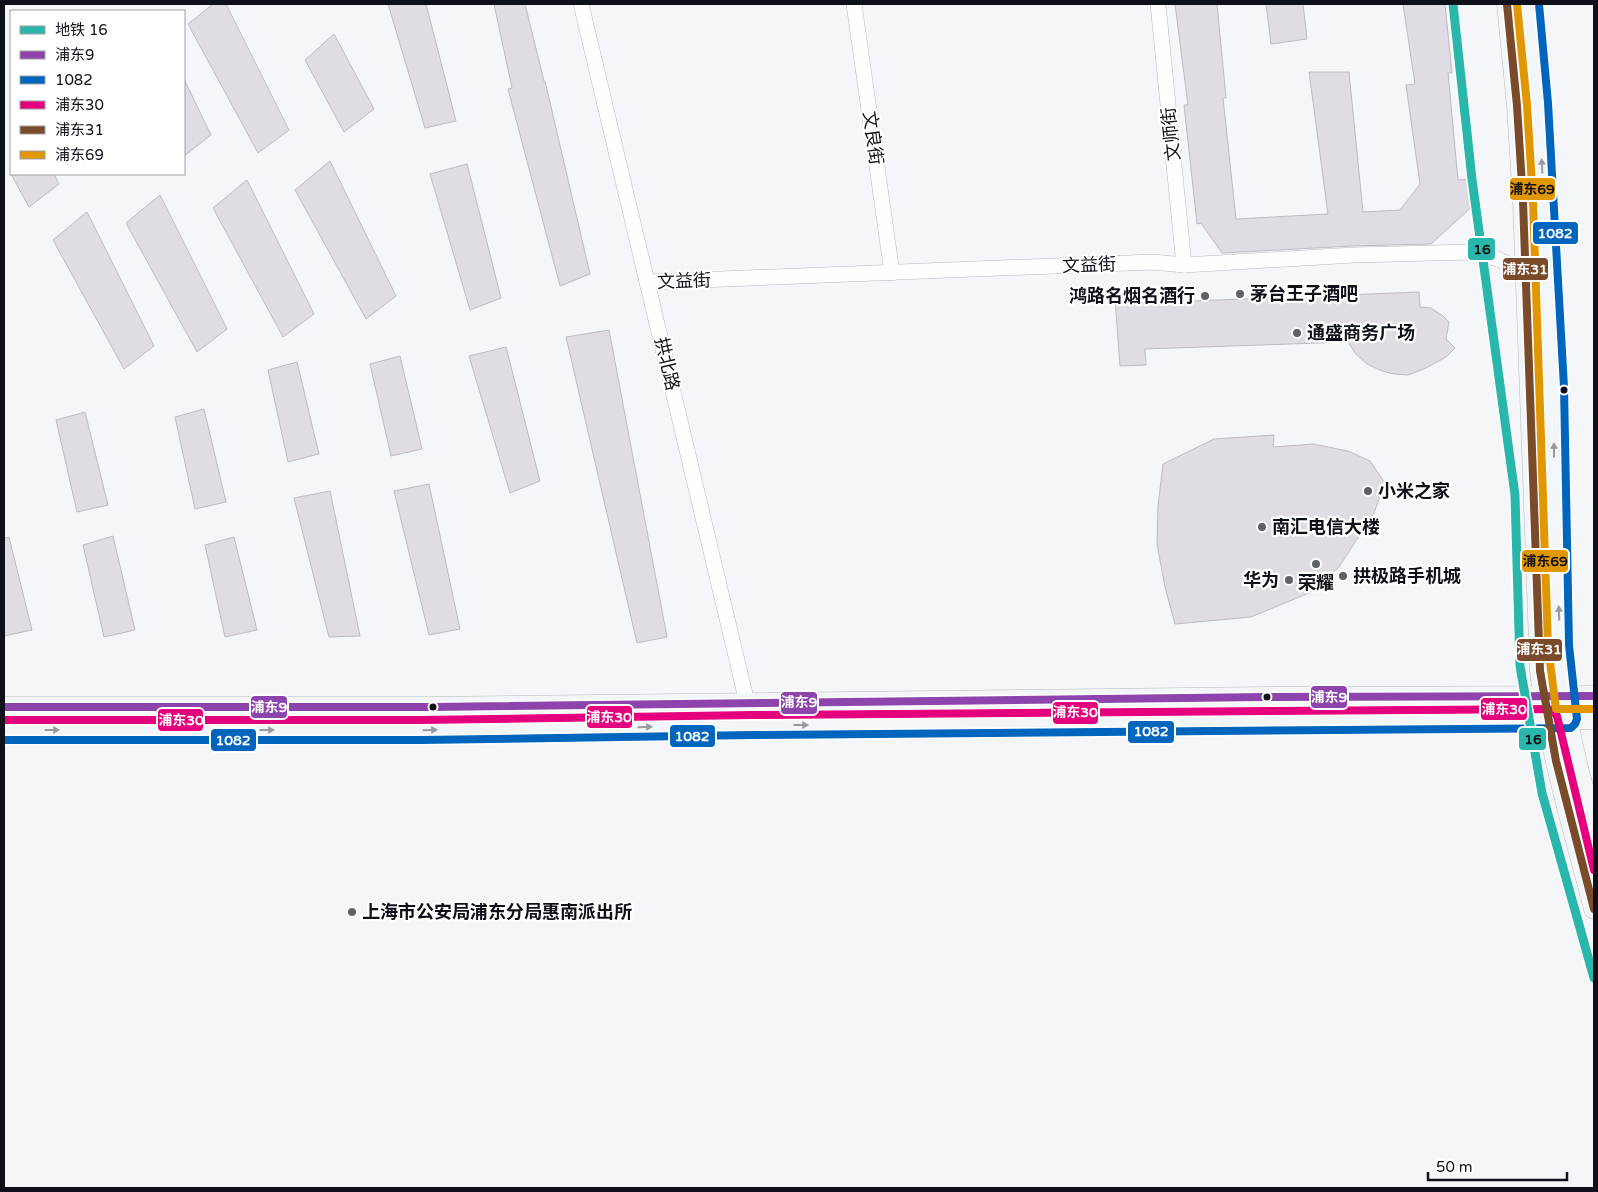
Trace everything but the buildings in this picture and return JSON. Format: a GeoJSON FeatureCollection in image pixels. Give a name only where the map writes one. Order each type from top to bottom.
{"type":"FeatureCollection","features":[{"type":"Feature","properties":{"kind":"main road"},"geometry":{"type":"LineString","coordinates":[[1507,4],[1517,106],[1526,275],[1538,647],[1546,719],[1594,909]]}},
{"type":"Feature","properties":{"kind":"main road"},"geometry":{"type":"LineString","coordinates":[[1529,4],[1539,124],[1554,388],[1554,471],[1559,627],[1564,696],[1567,719],[1579,772],[1594,826]]}},
{"type":"Feature","properties":{"kind":"main road"},"geometry":{"type":"LineString","coordinates":[[4,707],[432,707],[1016,702],[1267,697],[1594,696]]}},
{"type":"Feature","properties":{"kind":"main road"},"geometry":{"type":"LineString","coordinates":[[4,730],[420,730],[752,725],[1594,719]]}},
{"type":"Feature","properties":{"kind":"street","name":"拱北路"},"geometry":{"type":"LineString","coordinates":[[581,4],[752,725]]}},
{"type":"Feature","properties":{"kind":"street","name":"文良街"},"geometry":{"type":"LineString","coordinates":[[854,4],[892,273]]}},
{"type":"Feature","properties":{"kind":"street","name":"文师街"},"geometry":{"type":"LineString","coordinates":[[1158,4],[1184,264]]}},
{"type":"Feature","properties":{"kind":"street","name":"文益街"},"geometry":{"type":"LineString","coordinates":[[647,282],[1153,262],[1184,264],[1354,255],[1470,252],[1488,254],[1526,275]]}},
{"type":"Feature","properties":{"kind":"metro line","name":"16"},"geometry":{"type":"LineString","coordinates":[[1453,4],[1472,179],[1515,495],[1520,666],[1542,793],[1594,978]]}},
{"type":"Feature","properties":{"kind":"transit line","name":"浦东31"},"geometry":{"type":"LineString","coordinates":[[1507,4],[1517,106],[1523,201],[1540,671],[1556,761],[1594,909]]}},
{"type":"Feature","properties":{"kind":"transit line","name":"浦东69"},"geometry":{"type":"LineString","coordinates":[[1517,4],[1527,105],[1533,201],[1548,646],[1556,709],[1594,709]]}},
{"type":"Feature","properties":{"kind":"transit line","name":"1082"},"geometry":{"type":"LineString","coordinates":[[4,740],[420,740],[752,735],[1571,728],[1577,719],[1569,645],[1564,387],[1548,103],[1539,4]]}},
{"type":"Feature","properties":{"kind":"transit line","name":"浦东9"},"geometry":{"type":"LineString","coordinates":[[4,707],[432,707],[1267,697],[1594,696]]}},
{"type":"Feature","properties":{"kind":"transit line","name":"浦东30"},"geometry":{"type":"LineString","coordinates":[[4,720],[420,720],[752,715],[1548,709],[1557,716],[1594,870]]}},
{"type":"Feature","properties":{"kind":"place","name":"茅台王子酒吧"},"geometry":{"type":"Point","coordinates":[1240,294]}},
{"type":"Feature","properties":{"kind":"place","name":"鸿路名烟名酒行"},"geometry":{"type":"Point","coordinates":[1205,296]}},
{"type":"Feature","properties":{"kind":"place","name":"通盛商务广场"},"geometry":{"type":"Point","coordinates":[1297,333]}},
{"type":"Feature","properties":{"kind":"place","name":"小米之家"},"geometry":{"type":"Point","coordinates":[1368,491]}},
{"type":"Feature","properties":{"kind":"place","name":"南汇电信大楼"},"geometry":{"type":"Point","coordinates":[1262,527]}},
{"type":"Feature","properties":{"kind":"place","name":"荣耀"},"geometry":{"type":"Point","coordinates":[1316,564]}},
{"type":"Feature","properties":{"kind":"place","name":"拱极路手机城"},"geometry":{"type":"Point","coordinates":[1343,576]}},
{"type":"Feature","properties":{"kind":"place","name":"华为"},"geometry":{"type":"Point","coordinates":[1289,580]}},
{"type":"Feature","properties":{"kind":"place","name":"上海市公安局浦东分局惠南派出所"},"geometry":{"type":"Point","coordinates":[352,912]}}]}
